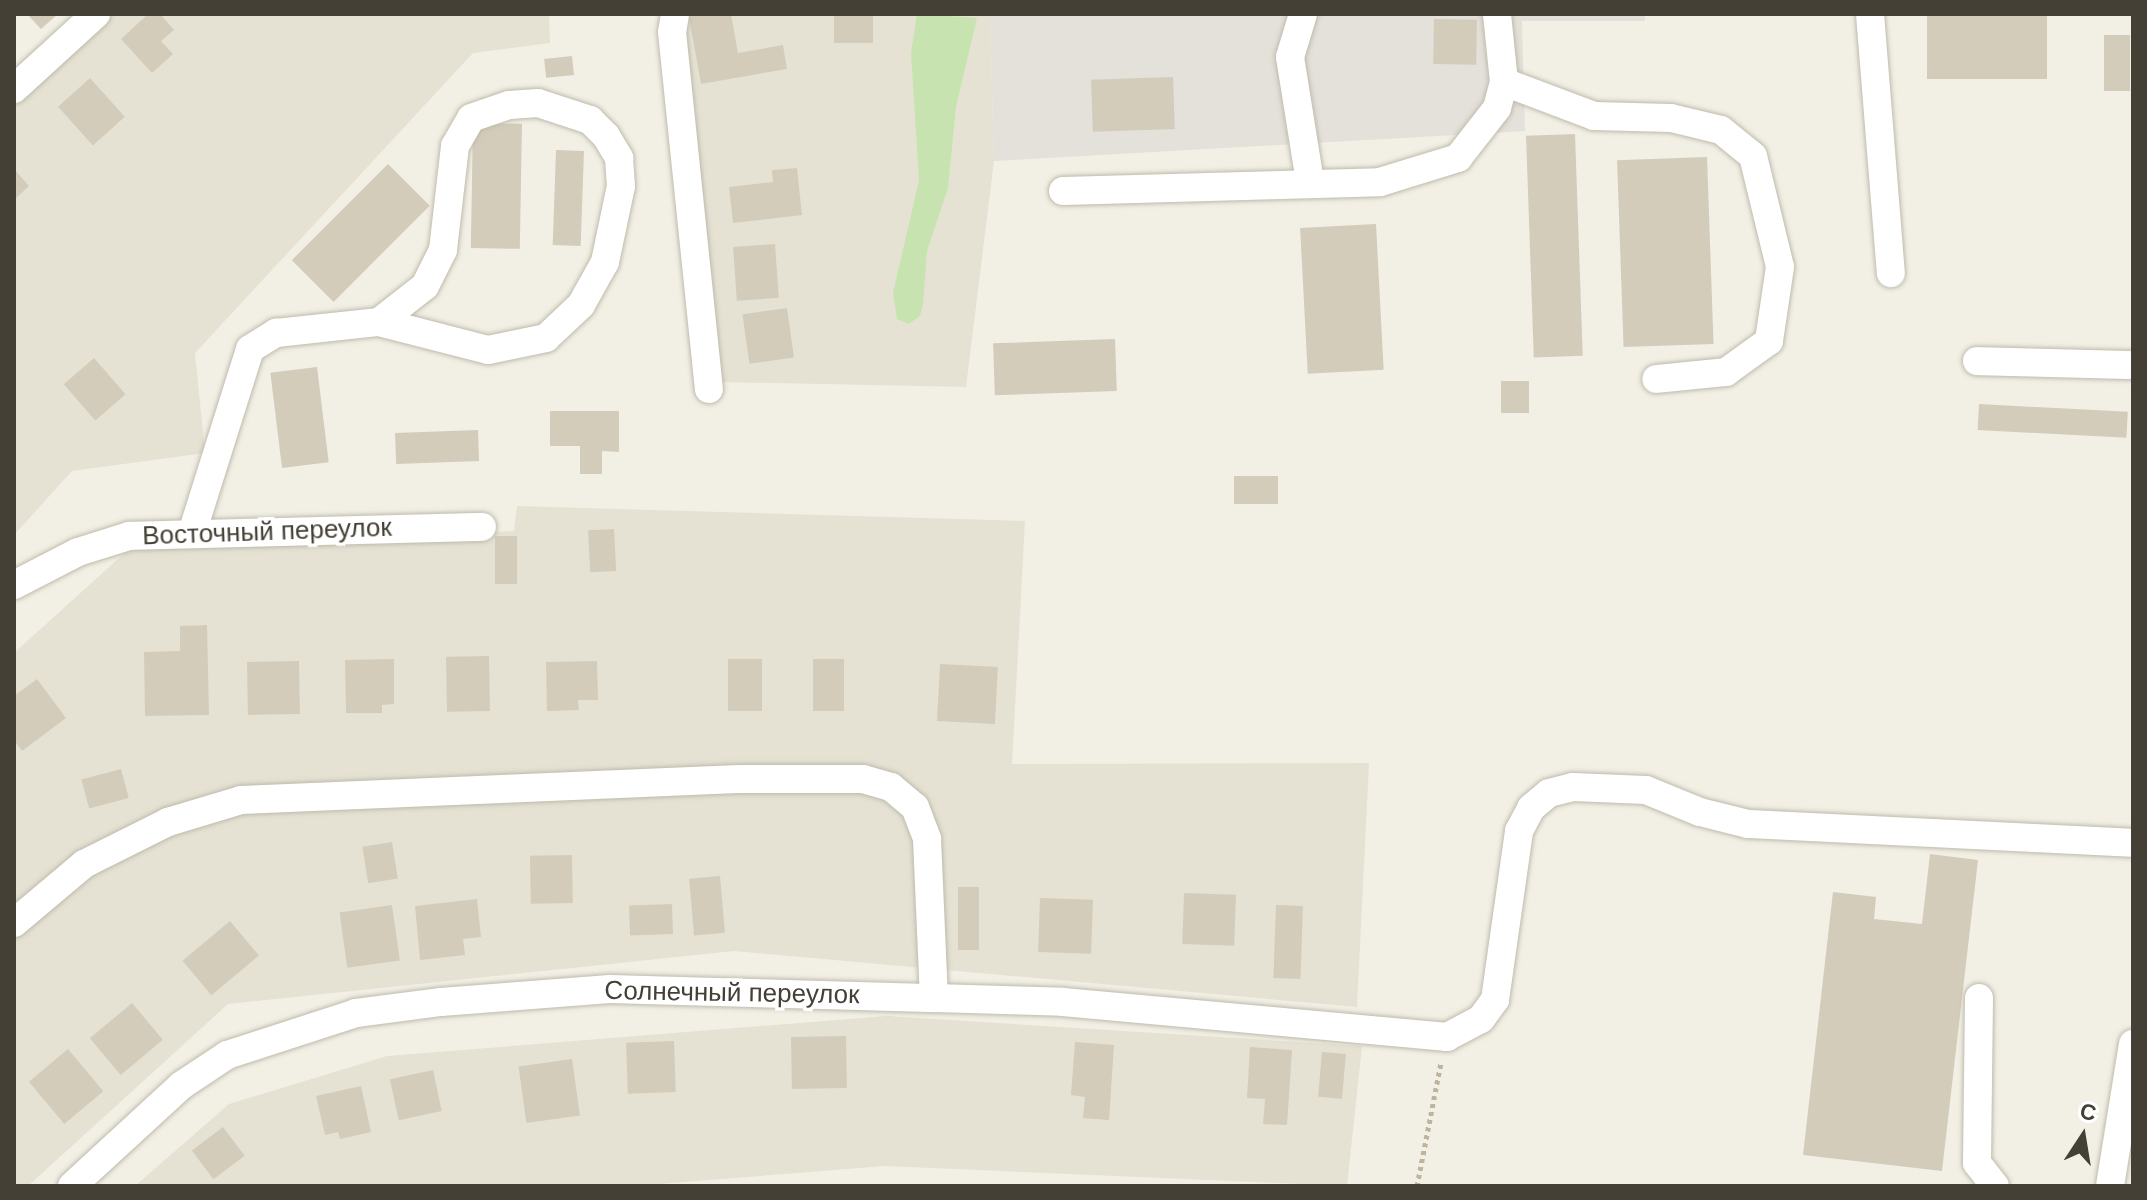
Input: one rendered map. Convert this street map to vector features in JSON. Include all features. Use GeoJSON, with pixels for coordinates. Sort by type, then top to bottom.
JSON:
{"type":"FeatureCollection","features":[{"type":"Feature","properties":{"kind":"street"},"geometry":{"type":"LineString","coordinates":[[14,89],[96,14]]}},
{"type":"Feature","properties":{"kind":"street"},"geometry":{"type":"LineString","coordinates":[[675,14],[672,32],[709,389]]}},
{"type":"Feature","properties":{"kind":"street"},"geometry":{"type":"LineString","coordinates":[[1303,14],[1290,57],[1310,182]]}},
{"type":"Feature","properties":{"kind":"street"},"geometry":{"type":"LineString","coordinates":[[1063,191],[1380,182],[1458,158],[1497,108],[1504,82],[1497,14]]}},
{"type":"Feature","properties":{"kind":"street"},"geometry":{"type":"LineString","coordinates":[[1870,14],[1891,273]]}},
{"type":"Feature","properties":{"kind":"street"},"geometry":{"type":"LineString","coordinates":[[1504,82],[1594,116],[1671,118],[1721,130],[1753,156],[1780,267],[1769,341],[1726,372],[1656,379]]}},
{"type":"Feature","properties":{"kind":"street"},"geometry":{"type":"LineString","coordinates":[[192,533],[250,349],[276,333],[379,322],[488,350],[546,338],[581,305],[605,262],[621,186],[619,158],[606,136],[590,120],[538,103],[509,105],[471,118],[455,146],[443,250],[417,296],[379,322]]}},
{"type":"Feature","properties":{"kind":"street"},"geometry":{"type":"LineString","coordinates":[[1977,361],[2133,365]]}},
{"type":"Feature","properties":{"kind":"street","name":"Восточный переулок"},"geometry":{"type":"LineString","coordinates":[[14,585],[78,552],[116,540],[192,533],[482,527]]}},
{"type":"Feature","properties":{"kind":"street"},"geometry":{"type":"LineString","coordinates":[[14,923],[84,864],[168,822],[241,800],[741,779],[863,779],[891,787],[915,807],[927,839],[934,998]]}},
{"type":"Feature","properties":{"kind":"street"},"geometry":{"type":"LineString","coordinates":[[1447,1037],[1481,1019],[1495,1000],[1519,831],[1531,808],[1549,793],[1573,787],[1646,790],[1700,812],[1748,824],[2133,843]]}},
{"type":"Feature","properties":{"kind":"street","name":"Солнечный переулок"},"geometry":{"type":"LineString","coordinates":[[72,1186],[182,1085],[227,1055],[356,1013],[610,989],[1063,1002],[1447,1037]]}},
{"type":"Feature","properties":{"kind":"street"},"geometry":{"type":"LineString","coordinates":[[1979,998],[1977,1163],[1995,1186]]}},
{"type":"Feature","properties":{"kind":"street"},"geometry":{"type":"LineString","coordinates":[[2110,1186],[2133,1044]]}},
{"type":"Feature","properties":{"kind":"path"},"geometry":{"type":"LineString","coordinates":[[1417,1186],[1447,1037]]}},
{"type":"Feature","properties":{"kind":"shaded area"},"geometry":{"type":"Polygon","coordinates":[[[110,14],[549,14],[550,43],[473,53],[195,353],[205,453],[72,471],[14,535],[14,102],[110,14]]]}},
{"type":"Feature","properties":{"kind":"shaded area"},"geometry":{"type":"Polygon","coordinates":[[[683,14],[990,14],[994,161],[966,387],[720,382],[683,14]]]}},
{"type":"Feature","properties":{"kind":"shaded area"},"geometry":{"type":"Polygon","coordinates":[[[990,14],[1645,14],[1645,21],[1522,21],[1525,131],[994,161],[990,14]]]}},
{"type":"Feature","properties":{"kind":"shaded area"},"geometry":{"type":"Polygon","coordinates":[[[517,506],[1025,521],[1012,764],[1369,763],[1357,1007],[734,951],[228,1004],[28,1186],[14,1186],[14,653],[129,549],[514,531],[517,506]]]}},
{"type":"Feature","properties":{"kind":"shaded area"},"geometry":{"type":"Polygon","coordinates":[[[887,1016],[1362,1046],[1347,1186],[885,1166],[634,1186],[135,1186],[229,1104],[387,1056],[887,1016]]]}},
{"type":"Feature","properties":{"kind":"green space"},"geometry":{"type":"Polygon","coordinates":[[[917,14],[977,18],[956,107],[948,188],[927,251],[923,304],[920,316],[909,324],[897,319],[893,293],[919,180],[911,53],[917,14]]]}},
{"type":"Feature","properties":{"kind":"building"},"geometry":{"type":"Polygon","coordinates":[[[27,14],[58,14],[41,29],[27,14]]]}},
{"type":"Feature","properties":{"kind":"building"},"geometry":{"type":"Polygon","coordinates":[[[148,14],[160,14],[174,30],[161,41],[173,54],[152,73],[121,39],[148,14]]]}},
{"type":"Feature","properties":{"kind":"building"},"geometry":{"type":"Polygon","coordinates":[[[731,14],[738,53],[783,45],[787,69],[701,84],[689,17],[731,14]]]}},
{"type":"Feature","properties":{"kind":"building"},"geometry":{"type":"Polygon","coordinates":[[[834,14],[873,14],[873,43],[834,43],[834,14]]]}},
{"type":"Feature","properties":{"kind":"building"},"geometry":{"type":"Polygon","coordinates":[[[1927,14],[2047,14],[2047,79],[1927,79],[1927,14]]]}},
{"type":"Feature","properties":{"kind":"building"},"geometry":{"type":"Polygon","coordinates":[[[1434,19],[1477,20],[1476,65],[1433,64],[1434,19]]]}},
{"type":"Feature","properties":{"kind":"building"},"geometry":{"type":"Polygon","coordinates":[[[2104,35],[2130,35],[2130,91],[2104,91],[2104,35]]]}},
{"type":"Feature","properties":{"kind":"building"},"geometry":{"type":"Polygon","coordinates":[[[572,56],[574,75],[546,78],[544,59],[572,56]]]}},
{"type":"Feature","properties":{"kind":"building"},"geometry":{"type":"Polygon","coordinates":[[[1173,77],[1175,129],[1093,132],[1091,80],[1173,77]]]}},
{"type":"Feature","properties":{"kind":"building"},"geometry":{"type":"Polygon","coordinates":[[[90,78],[125,117],[93,145],[58,107],[90,78]]]}},
{"type":"Feature","properties":{"kind":"building"},"geometry":{"type":"Polygon","coordinates":[[[473,123],[522,124],[520,249],[471,248],[473,123]]]}},
{"type":"Feature","properties":{"kind":"building"},"geometry":{"type":"Polygon","coordinates":[[[1575,134],[1583,356],[1534,358],[1526,136],[1575,134]]]}},
{"type":"Feature","properties":{"kind":"building"},"geometry":{"type":"Polygon","coordinates":[[[556,150],[584,151],[581,246],[553,245],[556,150]]]}},
{"type":"Feature","properties":{"kind":"building"},"geometry":{"type":"Polygon","coordinates":[[[1707,157],[1714,344],[1624,347],[1617,160],[1707,157]]]}},
{"type":"Feature","properties":{"kind":"building"},"geometry":{"type":"Polygon","coordinates":[[[388,164],[430,206],[334,302],[292,260],[388,164]]]}},
{"type":"Feature","properties":{"kind":"building"},"geometry":{"type":"Polygon","coordinates":[[[797,168],[802,215],[733,223],[729,187],[773,182],[772,170],[797,168]]]}},
{"type":"Feature","properties":{"kind":"building"},"geometry":{"type":"Polygon","coordinates":[[[14,169],[29,186],[14,200],[14,169]]]}},
{"type":"Feature","properties":{"kind":"building"},"geometry":{"type":"Polygon","coordinates":[[[1376,224],[1384,370],[1308,374],[1300,228],[1376,224]]]}},
{"type":"Feature","properties":{"kind":"building"},"geometry":{"type":"Polygon","coordinates":[[[775,244],[779,298],[737,301],[733,247],[775,244]]]}},
{"type":"Feature","properties":{"kind":"building"},"geometry":{"type":"Polygon","coordinates":[[[787,308],[794,358],[749,364],[742,314],[787,308]]]}},
{"type":"Feature","properties":{"kind":"building"},"geometry":{"type":"Polygon","coordinates":[[[1115,339],[1117,391],[995,395],[993,343],[1115,339]]]}},
{"type":"Feature","properties":{"kind":"building"},"geometry":{"type":"Polygon","coordinates":[[[94,358],[125,394],[95,420],[64,384],[94,358]]]}},
{"type":"Feature","properties":{"kind":"building"},"geometry":{"type":"Polygon","coordinates":[[[317,367],[329,462],[282,468],[270,373],[317,367]]]}},
{"type":"Feature","properties":{"kind":"building"},"geometry":{"type":"Polygon","coordinates":[[[1501,381],[1529,381],[1529,413],[1501,413],[1501,381]]]}},
{"type":"Feature","properties":{"kind":"building"},"geometry":{"type":"Polygon","coordinates":[[[1979,404],[2128,412],[2126,438],[1978,430],[1979,404]]]}},
{"type":"Feature","properties":{"kind":"building"},"geometry":{"type":"Polygon","coordinates":[[[550,411],[619,411],[619,452],[602,451],[602,474],[580,474],[580,446],[550,446],[550,411]]]}},
{"type":"Feature","properties":{"kind":"building"},"geometry":{"type":"Polygon","coordinates":[[[478,430],[479,461],[396,464],[395,433],[478,430]]]}},
{"type":"Feature","properties":{"kind":"building"},"geometry":{"type":"Polygon","coordinates":[[[1234,476],[1278,476],[1278,504],[1234,504],[1234,476]]]}},
{"type":"Feature","properties":{"kind":"building"},"geometry":{"type":"Polygon","coordinates":[[[614,529],[616,571],[590,572],[588,530],[614,529]]]}},
{"type":"Feature","properties":{"kind":"building"},"geometry":{"type":"Polygon","coordinates":[[[495,536],[517,536],[517,584],[495,584],[495,536]]]}},
{"type":"Feature","properties":{"kind":"building"},"geometry":{"type":"Polygon","coordinates":[[[207,625],[209,715],[145,716],[144,652],[180,651],[180,626],[207,625]]]}},
{"type":"Feature","properties":{"kind":"building"},"geometry":{"type":"Polygon","coordinates":[[[489,656],[490,711],[447,712],[446,657],[489,656]]]}},
{"type":"Feature","properties":{"kind":"building"},"geometry":{"type":"Polygon","coordinates":[[[394,659],[394,704],[382,705],[382,713],[346,713],[345,660],[394,659]]]}},
{"type":"Feature","properties":{"kind":"building"},"geometry":{"type":"Polygon","coordinates":[[[728,659],[762,659],[762,711],[728,711],[728,659]]]}},
{"type":"Feature","properties":{"kind":"building"},"geometry":{"type":"Polygon","coordinates":[[[813,659],[844,659],[844,711],[813,711],[813,659]]]}},
{"type":"Feature","properties":{"kind":"building"},"geometry":{"type":"Polygon","coordinates":[[[299,661],[300,714],[248,715],[247,662],[299,661]]]}},
{"type":"Feature","properties":{"kind":"building"},"geometry":{"type":"Polygon","coordinates":[[[597,661],[598,700],[578,700],[579,710],[547,711],[546,662],[597,661]]]}},
{"type":"Feature","properties":{"kind":"building"},"geometry":{"type":"Polygon","coordinates":[[[940,664],[998,667],[995,724],[937,721],[940,664]]]}},
{"type":"Feature","properties":{"kind":"building"},"geometry":{"type":"Polygon","coordinates":[[[37,679],[66,718],[22,751],[14,740],[14,696],[37,679]]]}},
{"type":"Feature","properties":{"kind":"building"},"geometry":{"type":"Polygon","coordinates":[[[121,769],[129,798],[89,809],[81,780],[121,769]]]}},
{"type":"Feature","properties":{"kind":"building"},"geometry":{"type":"Polygon","coordinates":[[[392,842],[398,879],[368,883],[362,847],[392,842]]]}},
{"type":"Feature","properties":{"kind":"building"},"geometry":{"type":"Polygon","coordinates":[[[1930,854],[1978,860],[1942,1171],[1803,1155],[1833,892],[1876,897],[1874,919],[1922,924],[1930,854]]]}},
{"type":"Feature","properties":{"kind":"building"},"geometry":{"type":"Polygon","coordinates":[[[572,855],[573,903],[531,904],[530,856],[572,855]]]}},
{"type":"Feature","properties":{"kind":"building"},"geometry":{"type":"Polygon","coordinates":[[[720,876],[725,933],[694,935],[689,879],[720,876]]]}},
{"type":"Feature","properties":{"kind":"building"},"geometry":{"type":"Polygon","coordinates":[[[958,887],[979,887],[979,950],[958,950],[958,887]]]}},
{"type":"Feature","properties":{"kind":"building"},"geometry":{"type":"Polygon","coordinates":[[[1184,893],[1236,895],[1234,946],[1182,944],[1184,893]]]}},
{"type":"Feature","properties":{"kind":"building"},"geometry":{"type":"Polygon","coordinates":[[[1040,898],[1093,900],[1091,954],[1038,952],[1040,898]]]}},
{"type":"Feature","properties":{"kind":"building"},"geometry":{"type":"Polygon","coordinates":[[[477,899],[481,937],[463,939],[465,955],[420,960],[415,906],[477,899]]]}},
{"type":"Feature","properties":{"kind":"building"},"geometry":{"type":"Polygon","coordinates":[[[672,904],[673,934],[630,935],[629,906],[672,904]]]}},
{"type":"Feature","properties":{"kind":"building"},"geometry":{"type":"Polygon","coordinates":[[[392,905],[400,960],[347,968],[340,912],[392,905]]]}},
{"type":"Feature","properties":{"kind":"building"},"geometry":{"type":"Polygon","coordinates":[[[1276,905],[1303,906],[1300,979],[1273,978],[1276,905]]]}},
{"type":"Feature","properties":{"kind":"building"},"geometry":{"type":"Polygon","coordinates":[[[230,921],[259,955],[211,995],[183,961],[230,921]]]}},
{"type":"Feature","properties":{"kind":"building"},"geometry":{"type":"Polygon","coordinates":[[[132,1003],[163,1040],[121,1075],[90,1038],[132,1003]]]}},
{"type":"Feature","properties":{"kind":"building"},"geometry":{"type":"Polygon","coordinates":[[[846,1036],[847,1088],[792,1089],[791,1037],[846,1036]]]}},
{"type":"Feature","properties":{"kind":"building"},"geometry":{"type":"Polygon","coordinates":[[[674,1041],[676,1092],[628,1094],[626,1043],[674,1041]]]}},
{"type":"Feature","properties":{"kind":"building"},"geometry":{"type":"Polygon","coordinates":[[[1075,1042],[1114,1045],[1109,1120],[1083,1118],[1085,1097],[1071,1095],[1075,1042]]]}},
{"type":"Feature","properties":{"kind":"building"},"geometry":{"type":"Polygon","coordinates":[[[1250,1047],[1292,1050],[1287,1125],[1263,1124],[1265,1099],[1247,1098],[1250,1047]]]}},
{"type":"Feature","properties":{"kind":"building"},"geometry":{"type":"Polygon","coordinates":[[[68,1049],[103,1091],[64,1124],[29,1082],[68,1049]]]}},
{"type":"Feature","properties":{"kind":"building"},"geometry":{"type":"Polygon","coordinates":[[[1322,1052],[1346,1054],[1342,1099],[1318,1097],[1322,1052]]]}},
{"type":"Feature","properties":{"kind":"building"},"geometry":{"type":"Polygon","coordinates":[[[572,1059],[580,1115],[526,1123],[519,1067],[572,1059]]]}},
{"type":"Feature","properties":{"kind":"building"},"geometry":{"type":"Polygon","coordinates":[[[433,1070],[442,1111],[399,1120],[390,1079],[433,1070]]]}},
{"type":"Feature","properties":{"kind":"building"},"geometry":{"type":"Polygon","coordinates":[[[361,1086],[371,1132],[340,1139],[338,1132],[325,1135],[316,1096],[361,1086]]]}},
{"type":"Feature","properties":{"kind":"building"},"geometry":{"type":"Polygon","coordinates":[[[223,1127],[245,1156],[214,1179],[192,1150],[223,1127]]]}}]}
